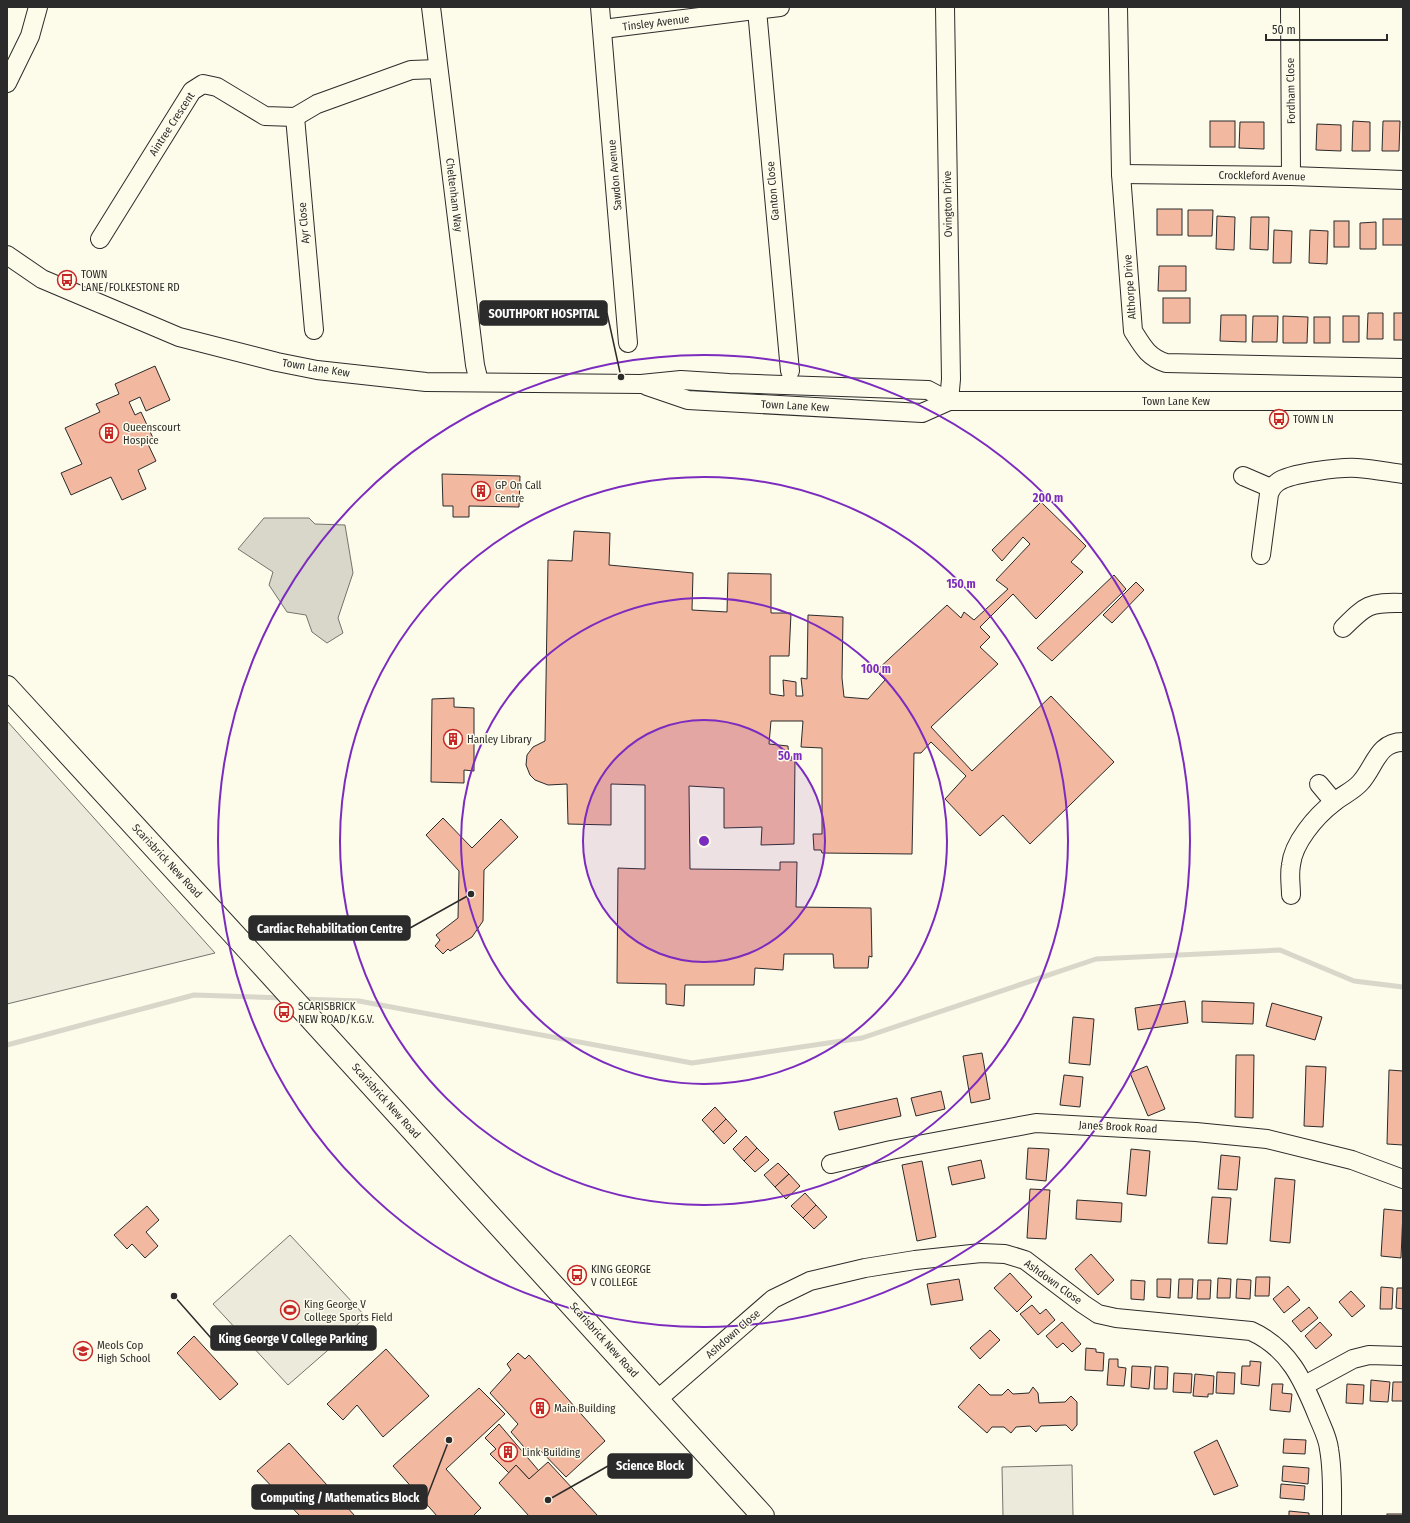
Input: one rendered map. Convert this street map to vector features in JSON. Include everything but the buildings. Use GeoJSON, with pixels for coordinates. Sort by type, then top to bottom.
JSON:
{"type":"FeatureCollection","features":[{"type":"Feature","properties":{"kind":"highway","name":"Scarisbrick New Road"},"geometry":{"type":"LineString","coordinates":[[7,687],[269,972],[763,1516]]}},
{"type":"Feature","properties":{"kind":"street"},"geometry":{"type":"LineString","coordinates":[[7,83],[30,36],[38,7]]}},
{"type":"Feature","properties":{"kind":"street","name":"Cheltenham Way"},"geometry":{"type":"LineString","coordinates":[[431,7],[475,365],[479,382]]}},
{"type":"Feature","properties":{"kind":"street","name":"Sawdon Avenue"},"geometry":{"type":"LineString","coordinates":[[600,7],[628,343]]}},
{"type":"Feature","properties":{"kind":"street","name":"Tinsley Avenue"},"geometry":{"type":"LineString","coordinates":[[603,29],[780,7]]}},
{"type":"Feature","properties":{"kind":"street","name":"Ovington Drive"},"geometry":{"type":"LineString","coordinates":[[945,7],[951,379],[949,401]]}},
{"type":"Feature","properties":{"kind":"street","name":"Althorpe Drive"},"geometry":{"type":"LineString","coordinates":[[1118,7],[1121,174],[1133,331],[1146,351],[1155,359],[1166,364],[1403,368]]}},
{"type":"Feature","properties":{"kind":"street","name":"Fordham Close"},"geometry":{"type":"LineString","coordinates":[[1290,7],[1291,176]]}},
{"type":"Feature","properties":{"kind":"street","name":"Ganton Close"},"geometry":{"type":"LineString","coordinates":[[758,10],[790,371]]}},
{"type":"Feature","properties":{"kind":"street"},"geometry":{"type":"LineString","coordinates":[[295,117],[317,104],[411,70],[438,69]]}},
{"type":"Feature","properties":{"kind":"street","name":"Aintree Crescent"},"geometry":{"type":"LineString","coordinates":[[100,239],[192,91],[203,84],[217,87],[265,116],[295,117]]}},
{"type":"Feature","properties":{"kind":"street","name":"Ayr Close"},"geometry":{"type":"LineString","coordinates":[[295,117],[314,330]]}},
{"type":"Feature","properties":{"kind":"street","name":"Crockleford Avenue"},"geometry":{"type":"LineString","coordinates":[[1121,174],[1291,176],[1403,180]]}},
{"type":"Feature","properties":{"kind":"street","name":"Town Lane Kew"},"geometry":{"type":"LineString","coordinates":[[8,255],[42,279],[179,337],[277,362],[317,370],[426,382],[641,384],[688,400],[922,413],[949,401],[1403,401]]}},
{"type":"Feature","properties":{"kind":"street"},"geometry":{"type":"LineString","coordinates":[[1260,555],[1269,494],[1271,488],[1278,481],[1333,469],[1357,468],[1403,474]]}},
{"type":"Feature","properties":{"kind":"street"},"geometry":{"type":"LineString","coordinates":[[1243,476],[1271,488]]}},
{"type":"Feature","properties":{"kind":"street"},"geometry":{"type":"LineString","coordinates":[[1343,628],[1362,609],[1372,604],[1403,603]]}},
{"type":"Feature","properties":{"kind":"street"},"geometry":{"type":"LineString","coordinates":[[1291,895],[1291,864],[1298,845],[1319,815],[1358,785],[1367,775],[1378,754],[1385,746],[1395,742],[1403,742]]}},
{"type":"Feature","properties":{"kind":"street"},"geometry":{"type":"LineString","coordinates":[[1320,784],[1334,802]]}},
{"type":"Feature","properties":{"kind":"street","name":"Janes Brook Road"},"geometry":{"type":"LineString","coordinates":[[831,1164],[891,1150],[1036,1123],[1196,1132],[1267,1139],[1352,1160],[1403,1179]]}},
{"type":"Feature","properties":{"kind":"street","name":"Ashdown Close"},"geometry":{"type":"LineString","coordinates":[[658,1399],[773,1299],[810,1280],[865,1268],[915,1260],[980,1253],[1005,1254],[1025,1260],[1098,1314],[1116,1318],[1251,1331],[1266,1338],[1282,1351],[1305,1385],[1329,1447],[1332,1472],[1332,1516]]}},
{"type":"Feature","properties":{"kind":"street"},"geometry":{"type":"LineString","coordinates":[[1305,1385],[1353,1359],[1369,1356],[1403,1356]]}},
{"type":"Feature","properties":{"kind":"shaded area"},"geometry":{"type":"Polygon","coordinates":[[[264,518],[309,518],[315,524],[345,525],[353,573],[338,618],[343,633],[327,643],[312,632],[306,615],[287,612],[269,585],[273,572],[238,549],[264,518]]]}},
{"type":"Feature","properties":{"kind":"shaded area"},"geometry":{"type":"Polygon","coordinates":[[[7,721],[215,953],[7,1004],[7,721]]]}},
{"type":"Feature","properties":{"kind":"shaded area","name":"King George V College Sports Field"},"geometry":{"type":"Polygon","coordinates":[[[290,1235],[366,1317],[288,1385],[213,1304],[290,1235]]]}},
{"type":"Feature","properties":{"kind":"shaded area"},"geometry":{"type":"Polygon","coordinates":[[[1072,1465],[1073,1516],[1003,1516],[1002,1467],[1072,1465]]]}},
{"type":"Feature","properties":{"kind":"waterway"},"geometry":{"type":"LineString","coordinates":[[301,999],[359,1001],[692,1063],[862,1038],[1096,959],[1280,950],[1354,981],[1403,987]]}},
{"type":"Feature","properties":{"kind":"waterway"},"geometry":{"type":"LineString","coordinates":[[7,1045],[194,995],[283,998]]}},
{"type":"Feature","properties":{"kind":"place","name":"TOWN LANE/FOLKESTONE RD"},"geometry":{"type":"Point","coordinates":[67,280]}},
{"type":"Feature","properties":{"kind":"place","name":"SOUTHPORT HOSPITAL"},"geometry":{"type":"Point","coordinates":[621,377]}},
{"type":"Feature","properties":{"kind":"place","name":"TOWN LN"},"geometry":{"type":"Point","coordinates":[1279,419]}},
{"type":"Feature","properties":{"kind":"place","name":"Queenscourt Hospice"},"geometry":{"type":"Point","coordinates":[109,433]}},
{"type":"Feature","properties":{"kind":"place","name":"GP On Call Centre"},"geometry":{"type":"Point","coordinates":[481,491]}},
{"type":"Feature","properties":{"kind":"place","name":"Hanley Library"},"geometry":{"type":"Point","coordinates":[453,739]}},
{"type":"Feature","properties":{"kind":"place","name":"Cardiac Rehabilitation Centre"},"geometry":{"type":"Point","coordinates":[471,894]}},
{"type":"Feature","properties":{"kind":"place","name":"SCARISBRICK NEW ROAD/K.G.V."},"geometry":{"type":"Point","coordinates":[284,1012]}},
{"type":"Feature","properties":{"kind":"place","name":"KING GEORGE V COLLEGE"},"geometry":{"type":"Point","coordinates":[577,1275]}},
{"type":"Feature","properties":{"kind":"place","name":"King George V College Parking"},"geometry":{"type":"Point","coordinates":[174,1296]}},
{"type":"Feature","properties":{"kind":"place","name":"King George V College Sports Field"},"geometry":{"type":"Point","coordinates":[290,1310]}},
{"type":"Feature","properties":{"kind":"place","name":"Meols Cop High School"},"geometry":{"type":"Point","coordinates":[83,1351]}},
{"type":"Feature","properties":{"kind":"place","name":"Main Building"},"geometry":{"type":"Point","coordinates":[540,1408]}},
{"type":"Feature","properties":{"kind":"place","name":"Computing / Mathematics Block"},"geometry":{"type":"Point","coordinates":[449,1440]}},
{"type":"Feature","properties":{"kind":"place","name":"Link Building"},"geometry":{"type":"Point","coordinates":[508,1452]}},
{"type":"Feature","properties":{"kind":"place","name":"Science Block"},"geometry":{"type":"Point","coordinates":[548,1500]}}]}
